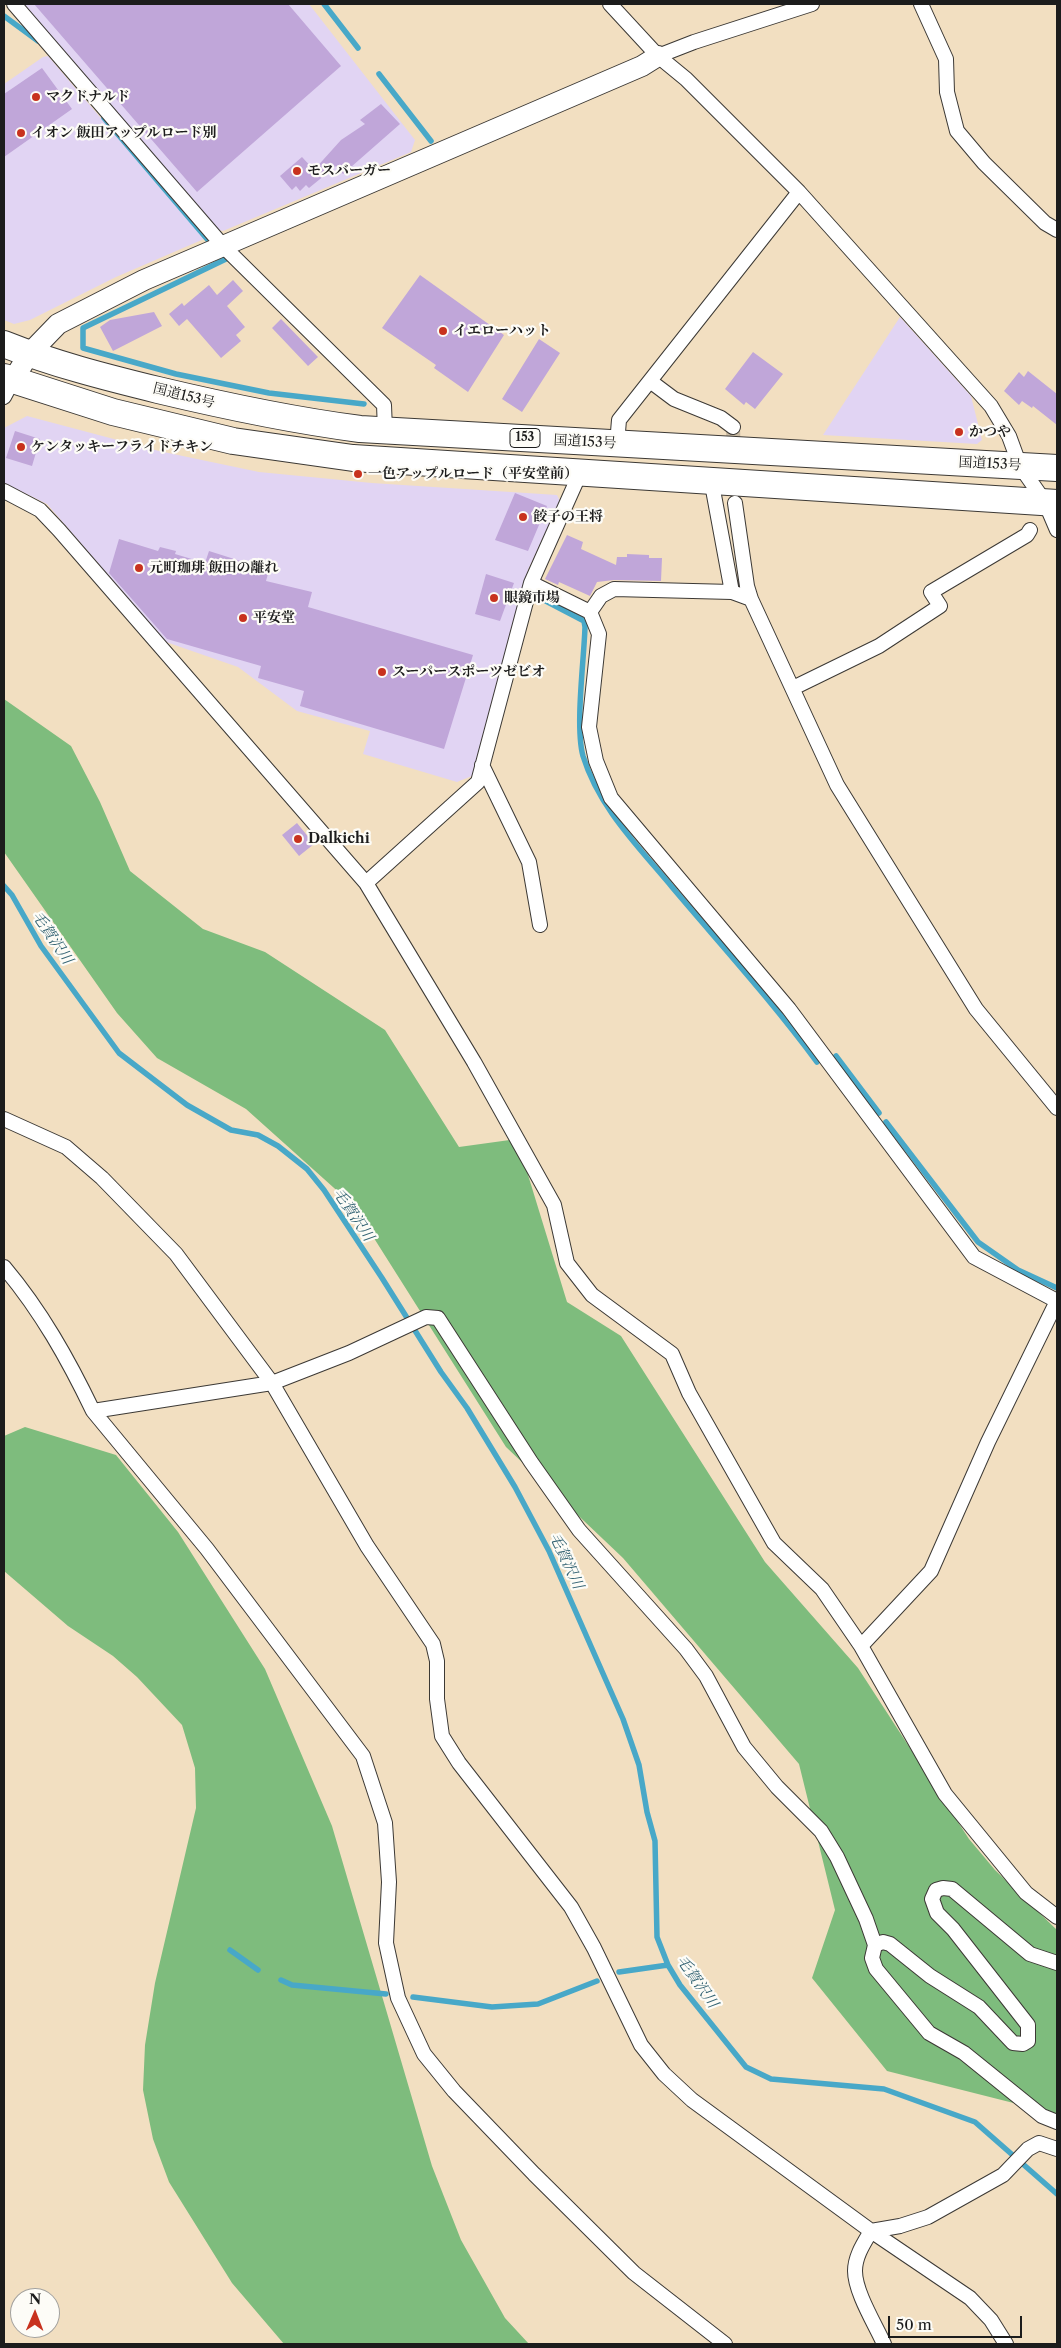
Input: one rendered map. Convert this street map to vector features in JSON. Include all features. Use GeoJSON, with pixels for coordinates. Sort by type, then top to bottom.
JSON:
{"type":"FeatureCollection","features":[{"type":"Feature","properties":{"kind":"highway","name":"国道153号"},"geometry":{"type":"LineString","coordinates":[[4,344],[91,374],[231,408],[290,420],[386,430],[1057,468]]}},
{"type":"Feature","properties":{"kind":"highway","name":"153"},"geometry":{"type":"LineString","coordinates":[[7,385],[233,441],[353,458],[711,479],[1051,503]]}},
{"type":"Feature","properties":{"kind":"street"},"geometry":{"type":"LineString","coordinates":[[14,4],[218,250],[384,405],[386,430]]}},
{"type":"Feature","properties":{"kind":"street"},"geometry":{"type":"LineString","coordinates":[[610,4],[658,56],[686,79],[799,192],[991,406],[1009,436],[1020,466],[1051,503],[1057,530]]}},
{"type":"Feature","properties":{"kind":"street"},"geometry":{"type":"LineString","coordinates":[[749,26],[785,4]]}},
{"type":"Feature","properties":{"kind":"street"},"geometry":{"type":"LineString","coordinates":[[7,385],[29,354],[58,324],[144,280],[435,157],[642,66],[658,56],[694,42],[749,26],[812,4]]}},
{"type":"Feature","properties":{"kind":"street"},"geometry":{"type":"LineString","coordinates":[[921,4],[946,59],[947,92],[957,131],[984,163],[1045,223],[1057,230]]}},
{"type":"Feature","properties":{"kind":"street"},"geometry":{"type":"LineString","coordinates":[[617,444],[619,420],[799,192]]}},
{"type":"Feature","properties":{"kind":"street"},"geometry":{"type":"LineString","coordinates":[[650,382],[674,399],[721,418],[733,427]]}},
{"type":"Feature","properties":{"kind":"street"},"geometry":{"type":"LineString","coordinates":[[366,882],[478,782],[532,583],[581,471]]}},
{"type":"Feature","properties":{"kind":"street"},"geometry":{"type":"LineString","coordinates":[[711,479],[732,592]]}},
{"type":"Feature","properties":{"kind":"street"},"geometry":{"type":"LineString","coordinates":[[4,491],[40,510],[59,530],[366,882],[474,1062],[554,1205],[567,1263],[592,1295],[672,1354],[689,1393],[774,1543],[822,1589],[860,1646],[945,1794],[1026,1893],[1057,1917]]}},
{"type":"Feature","properties":{"kind":"street"},"geometry":{"type":"LineString","coordinates":[[735,503],[750,599],[837,785],[976,1009],[1057,1108]]}},
{"type":"Feature","properties":{"kind":"street"},"geometry":{"type":"LineString","coordinates":[[793,688],[878,646],[940,606],[931,592],[1027,536],[1030,530]]}},
{"type":"Feature","properties":{"kind":"street"},"geometry":{"type":"LineString","coordinates":[[532,583],[590,612],[599,634],[589,727],[596,761],[611,798],[789,1009],[974,1257],[1057,1301],[988,1442],[931,1571],[860,1646]]}},
{"type":"Feature","properties":{"kind":"street"},"geometry":{"type":"LineString","coordinates":[[590,612],[601,596],[614,589],[732,592],[750,599]]}},
{"type":"Feature","properties":{"kind":"street"},"geometry":{"type":"LineString","coordinates":[[482,765],[529,862],[540,925]]}},
{"type":"Feature","properties":{"kind":"street"},"geometry":{"type":"LineString","coordinates":[[4,1119],[66,1147],[102,1178],[176,1254],[272,1382],[367,1546],[433,1644],[438,1661],[437,1699],[442,1736],[459,1763],[571,1907],[598,1956],[641,2045],[664,2074],[692,2100],[871,2231],[970,2298],[991,2320],[1006,2344]]}},
{"type":"Feature","properties":{"kind":"street"},"geometry":{"type":"LineString","coordinates":[[4,1267],[26,1293],[64,1351],[94,1411],[207,1549],[363,1756],[385,1823],[390,1882],[386,1943],[398,1998],[424,2054],[454,2091],[634,2273],[725,2344]]}},
{"type":"Feature","properties":{"kind":"street"},"geometry":{"type":"LineString","coordinates":[[94,1411],[272,1382],[400,1330],[422,1319],[438,1318],[531,1462],[580,1530],[686,1649],[706,1676],[744,1747],[777,1787],[821,1831],[838,1857],[866,1919],[875,1945],[872,1958],[876,1968],[929,2033],[964,2053],[1042,2116],[1057,2122]]}},
{"type":"Feature","properties":{"kind":"street"},"geometry":{"type":"LineString","coordinates":[[875,1945],[883,1942],[890,1944],[930,1976],[979,2007],[1013,2043],[1023,2044],[1028,2041],[1028,2025],[953,1929],[937,1913],[932,1899],[936,1890],[943,1888],[952,1889],[1030,1954],[1057,1963]]}},
{"type":"Feature","properties":{"kind":"street"},"geometry":{"type":"LineString","coordinates":[[884,2344],[862,2297],[855,2271],[859,2250],[871,2231],[900,2226],[928,2217],[1003,2174],[1025,2152],[1039,2142],[1057,2149]]}},
{"type":"Feature","properties":{"kind":"shaded area"},"geometry":{"type":"Polygon","coordinates":[[[22,4],[309,4],[415,140],[411,152],[223,231],[215,229],[22,4]]]}},
{"type":"Feature","properties":{"kind":"shaded area"},"geometry":{"type":"Polygon","coordinates":[[[48,56],[204,239],[116,277],[30,320],[14,324],[4,320],[4,84],[43,57],[48,56]]]}},
{"type":"Feature","properties":{"kind":"shaded area"},"geometry":{"type":"Polygon","coordinates":[[[900,317],[971,396],[982,440],[977,444],[823,435],[900,317]]]}},
{"type":"Feature","properties":{"kind":"shaded area"},"geometry":{"type":"Polygon","coordinates":[[[27,416],[159,451],[259,472],[372,483],[557,495],[560,501],[528,570],[472,776],[457,782],[363,754],[370,731],[297,711],[238,667],[166,642],[47,504],[4,483],[4,428],[27,416]]]}},
{"type":"Feature","properties":{"kind":"green space"},"geometry":{"type":"Polygon","coordinates":[[[4,699],[71,746],[100,802],[130,871],[203,929],[265,952],[385,1030],[459,1147],[517,1139],[567,1302],[621,1336],[765,1562],[858,1668],[969,1839],[995,1870],[1057,1930],[1057,2114],[887,2071],[812,1978],[835,1910],[799,1764],[623,1558],[506,1447],[353,1205],[246,1109],[157,1058],[117,1013],[4,852],[4,699]]]}},
{"type":"Feature","properties":{"kind":"green space"},"geometry":{"type":"Polygon","coordinates":[[[25,1427],[116,1455],[178,1532],[265,1669],[332,1826],[432,2166],[461,2240],[505,2318],[529,2344],[284,2344],[232,2283],[169,2182],[153,2139],[143,2090],[145,2045],[155,1983],[196,1808],[195,1768],[182,1725],[137,1677],[113,1656],[68,1626],[4,1571],[4,1436],[25,1427]]]}},
{"type":"Feature","properties":{"kind":"building"},"geometry":{"type":"Polygon","coordinates":[[[34,4],[288,4],[341,66],[197,192],[34,4]]]}},
{"type":"Feature","properties":{"kind":"building","name":"イオン 飯田アップルロード別"},"geometry":{"type":"Polygon","coordinates":[[[42,68],[72,109],[4,157],[4,94],[42,68]]]}},
{"type":"Feature","properties":{"kind":"building"},"geometry":{"type":"Polygon","coordinates":[[[381,104],[400,124],[343,174],[336,166],[309,188],[306,185],[300,191],[296,186],[292,190],[280,176],[302,157],[314,170],[341,140],[365,124],[360,120],[381,104]]]}},
{"type":"Feature","properties":{"kind":"building","name":"イエローハット"},"geometry":{"type":"Polygon","coordinates":[[[420,275],[504,335],[468,392],[434,368],[436,365],[382,328],[420,275]]]}},
{"type":"Feature","properties":{"kind":"building"},"geometry":{"type":"Polygon","coordinates":[[[233,280],[243,291],[227,306],[245,327],[236,335],[241,341],[221,358],[187,319],[179,326],[169,314],[182,303],[184,306],[209,285],[217,295],[233,280]]]}},
{"type":"Feature","properties":{"kind":"building"},"geometry":{"type":"Polygon","coordinates":[[[154,312],[162,326],[113,351],[100,327],[110,320],[154,312]]]}},
{"type":"Feature","properties":{"kind":"building"},"geometry":{"type":"Polygon","coordinates":[[[281,319],[318,357],[308,366],[272,328],[281,319]]]}},
{"type":"Feature","properties":{"kind":"building"},"geometry":{"type":"Polygon","coordinates":[[[539,339],[560,353],[522,412],[502,399],[539,339]]]}},
{"type":"Feature","properties":{"kind":"building"},"geometry":{"type":"Polygon","coordinates":[[[753,352],[783,374],[755,409],[746,402],[744,405],[725,389],[753,352]]]}},
{"type":"Feature","properties":{"kind":"building"},"geometry":{"type":"Polygon","coordinates":[[[1028,371],[1057,394],[1057,425],[1033,406],[1032,408],[1022,401],[1019,405],[1004,391],[1019,372],[1024,377],[1028,371]]]}},
{"type":"Feature","properties":{"kind":"building"},"geometry":{"type":"Polygon","coordinates":[[[15,431],[40,439],[32,466],[6,458],[15,431]]]}},
{"type":"Feature","properties":{"kind":"building"},"geometry":{"type":"Polygon","coordinates":[[[515,493],[547,506],[528,551],[495,540],[515,493]]]}},
{"type":"Feature","properties":{"kind":"building"},"geometry":{"type":"Polygon","coordinates":[[[567,535],[583,542],[581,549],[616,565],[617,557],[627,557],[627,554],[649,555],[649,558],[662,558],[661,581],[614,580],[597,582],[590,596],[559,582],[558,585],[545,579],[567,535]]]}},
{"type":"Feature","properties":{"kind":"building"},"geometry":{"type":"Polygon","coordinates":[[[119,539],[158,551],[160,547],[176,551],[175,554],[205,563],[209,551],[269,570],[266,581],[312,592],[308,607],[473,655],[444,749],[300,706],[304,691],[258,678],[261,666],[167,639],[109,573],[119,539]]]}},
{"type":"Feature","properties":{"kind":"building","name":"眼鏡市場"},"geometry":{"type":"Polygon","coordinates":[[[486,574],[514,583],[500,621],[475,614],[486,574]]]}},
{"type":"Feature","properties":{"kind":"building","name":"Dalkichi"},"geometry":{"type":"Polygon","coordinates":[[[297,823],[314,844],[299,856],[282,835],[297,823]]]}},
{"type":"Feature","properties":{"kind":"waterway"},"geometry":{"type":"LineString","coordinates":[[324,4],[358,48]]}},
{"type":"Feature","properties":{"kind":"waterway"},"geometry":{"type":"LineString","coordinates":[[4,16],[38,41]]}},
{"type":"Feature","properties":{"kind":"waterway"},"geometry":{"type":"LineString","coordinates":[[379,74],[431,141]]}},
{"type":"Feature","properties":{"kind":"waterway"},"geometry":{"type":"LineString","coordinates":[[104,118],[213,246]]}},
{"type":"Feature","properties":{"kind":"waterway"},"geometry":{"type":"LineString","coordinates":[[220,252],[226,259],[83,328],[83,348],[176,374],[269,393],[364,404]]}},
{"type":"Feature","properties":{"kind":"waterway"},"geometry":{"type":"LineString","coordinates":[[540,598],[584,621],[580,711],[581,743],[583,756],[599,793],[633,841],[764,995],[817,1062]]}},
{"type":"Feature","properties":{"kind":"waterway","name":"毛賀沢川"},"geometry":{"type":"LineString","coordinates":[[4,886],[12,895],[41,946],[119,1053],[187,1105],[231,1130],[258,1135],[278,1146],[307,1169],[324,1190],[441,1372],[467,1408],[515,1487],[549,1551],[623,1719],[639,1765],[647,1812],[655,1841],[657,1937],[668,1965],[680,1985],[746,2067],[771,2079],[884,2089],[975,2122],[1057,2194]]}},
{"type":"Feature","properties":{"kind":"waterway"},"geometry":{"type":"LineString","coordinates":[[836,1056],[879,1113]]}},
{"type":"Feature","properties":{"kind":"waterway"},"geometry":{"type":"LineString","coordinates":[[886,1122],[978,1242],[1018,1270],[1057,1288]]}},
{"type":"Feature","properties":{"kind":"waterway"},"geometry":{"type":"LineString","coordinates":[[230,1950],[258,1970]]}},
{"type":"Feature","properties":{"kind":"waterway"},"geometry":{"type":"LineString","coordinates":[[619,1972],[668,1965]]}},
{"type":"Feature","properties":{"kind":"waterway"},"geometry":{"type":"LineString","coordinates":[[281,1980],[292,1985],[386,1994]]}},
{"type":"Feature","properties":{"kind":"waterway"},"geometry":{"type":"LineString","coordinates":[[413,1997],[492,2007],[538,2004],[597,1981]]}},
{"type":"Feature","properties":{"kind":"tunnel"},"geometry":{"type":"LineString","coordinates":[[733,427],[735,487]]}},
{"type":"Feature","properties":{"kind":"place","name":"マクドナルド"},"geometry":{"type":"Point","coordinates":[36,97]}},
{"type":"Feature","properties":{"kind":"place","name":"イオン 飯田アップルロード別"},"geometry":{"type":"Point","coordinates":[21,133]}},
{"type":"Feature","properties":{"kind":"place","name":"モスバーガー"},"geometry":{"type":"Point","coordinates":[297,171]}},
{"type":"Feature","properties":{"kind":"place","name":"イエローハット"},"geometry":{"type":"Point","coordinates":[443,331]}},
{"type":"Feature","properties":{"kind":"place","name":"かつや"},"geometry":{"type":"Point","coordinates":[959,432]}},
{"type":"Feature","properties":{"kind":"place","name":"ケンタッキーフライドチキン"},"geometry":{"type":"Point","coordinates":[21,447]}},
{"type":"Feature","properties":{"kind":"place","name":"一色アップルロード（平安堂前）"},"geometry":{"type":"Point","coordinates":[358,474]}},
{"type":"Feature","properties":{"kind":"place","name":"餃子の王将"},"geometry":{"type":"Point","coordinates":[523,517]}},
{"type":"Feature","properties":{"kind":"place","name":"元町珈琲 飯田の離れ"},"geometry":{"type":"Point","coordinates":[139,568]}},
{"type":"Feature","properties":{"kind":"place","name":"眼鏡市場"},"geometry":{"type":"Point","coordinates":[494,598]}},
{"type":"Feature","properties":{"kind":"place","name":"平安堂"},"geometry":{"type":"Point","coordinates":[243,618]}},
{"type":"Feature","properties":{"kind":"place","name":"スーパースポーツゼビオ"},"geometry":{"type":"Point","coordinates":[382,672]}},
{"type":"Feature","properties":{"kind":"place","name":"Dalkichi"},"geometry":{"type":"Point","coordinates":[298,839]}}]}
